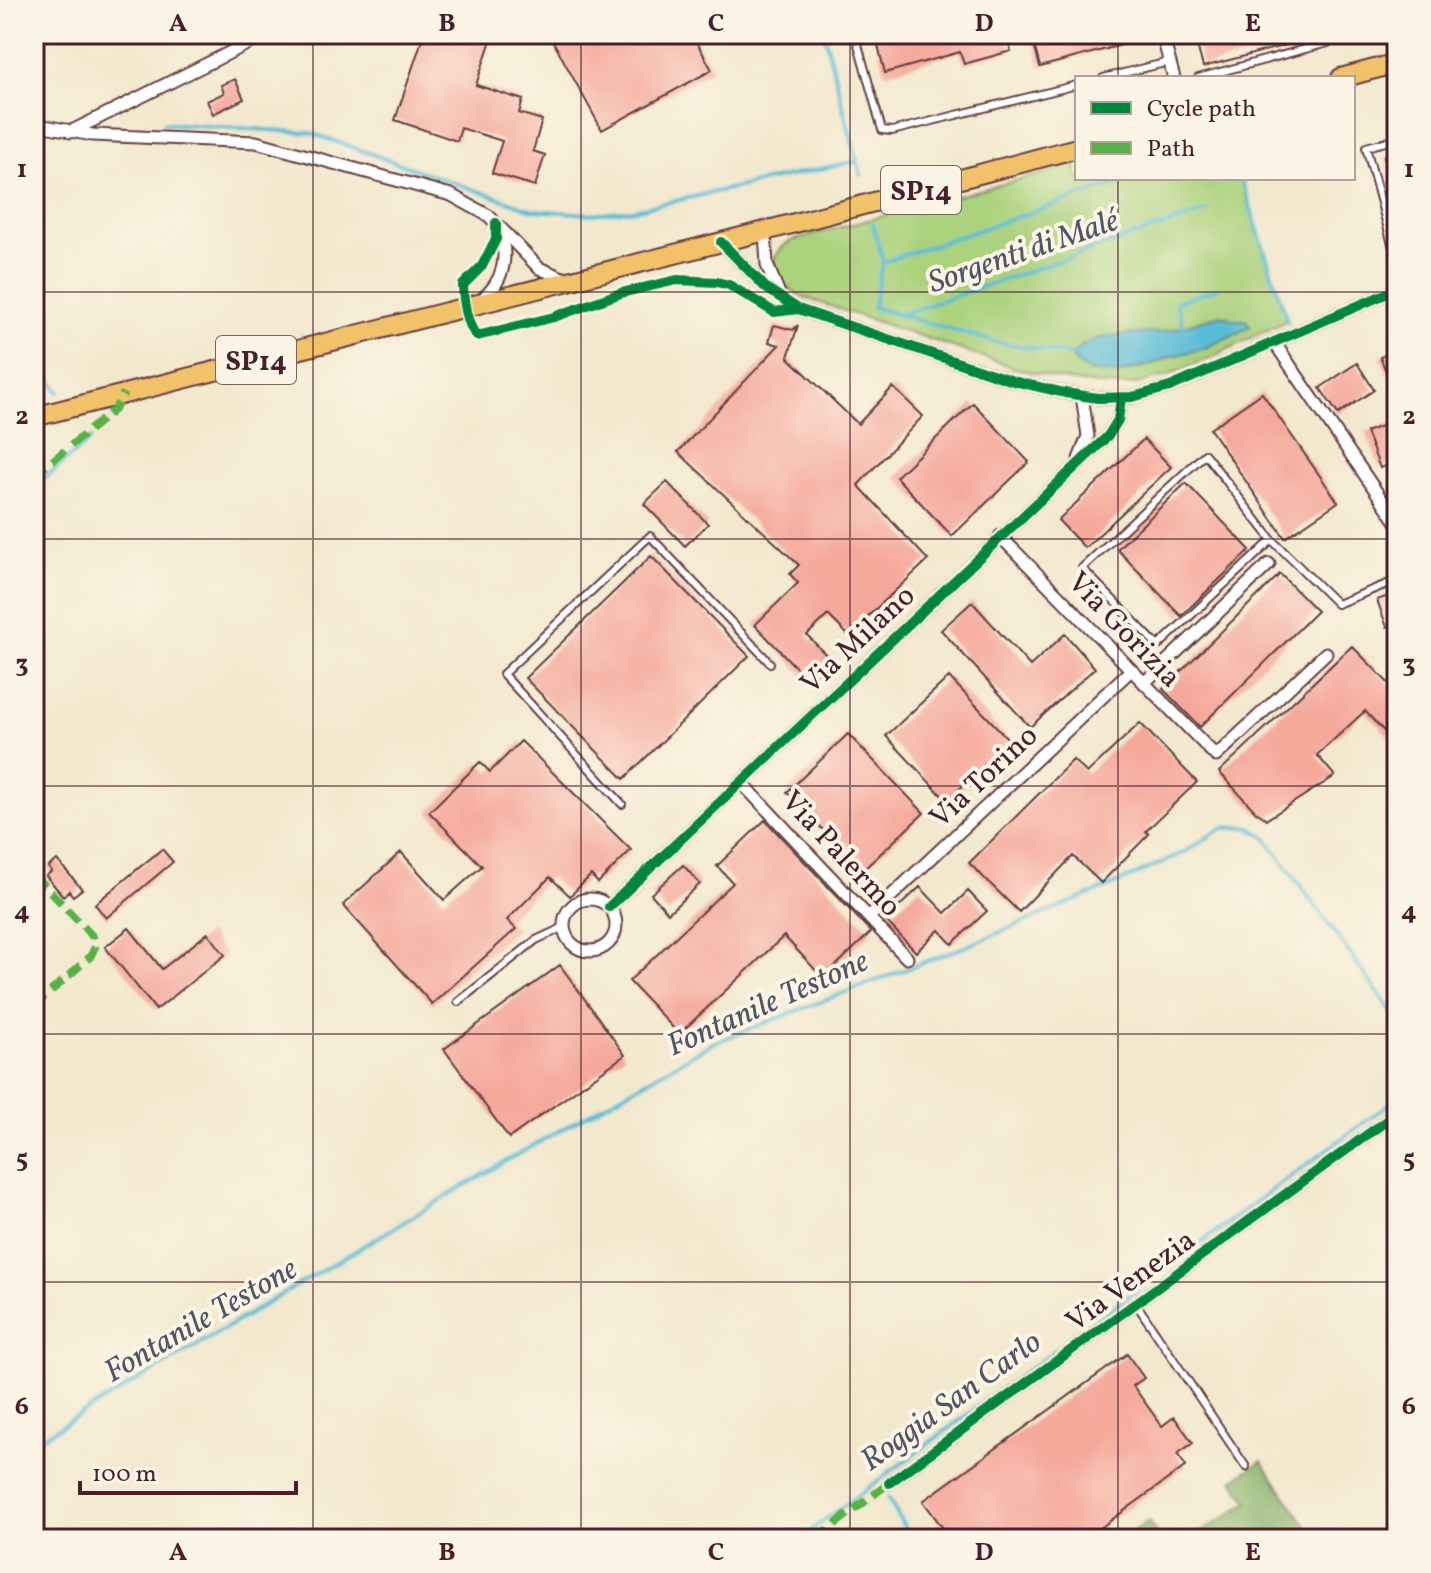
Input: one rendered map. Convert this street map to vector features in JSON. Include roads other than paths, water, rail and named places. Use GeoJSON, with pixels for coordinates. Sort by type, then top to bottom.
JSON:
{"type":"FeatureCollection","features":[{"type":"Feature","properties":{"kind":"main road"},"geometry":{"type":"LineString","coordinates":[[1348,76],[1397,63]]}},
{"type":"Feature","properties":{"kind":"main road","name":"SP14"},"geometry":{"type":"LineString","coordinates":[[34,417],[765,231],[1075,149]]}},
{"type":"Feature","properties":{"kind":"street"},"geometry":{"type":"LineString","coordinates":[[69,132],[267,34]]}},
{"type":"Feature","properties":{"kind":"street"},"geometry":{"type":"LineString","coordinates":[[1162,34],[1173,76]]}},
{"type":"Feature","properties":{"kind":"street"},"geometry":{"type":"LineString","coordinates":[[34,124],[69,132],[235,140],[277,146],[451,195],[481,210],[539,268],[555,277],[569,280]]}},
{"type":"Feature","properties":{"kind":"street"},"geometry":{"type":"LineString","coordinates":[[478,303],[497,285],[503,269],[502,237],[496,223]]}},
{"type":"Feature","properties":{"kind":"street"},"geometry":{"type":"LineString","coordinates":[[765,231],[768,270],[782,300]]}},
{"type":"Feature","properties":{"kind":"street"},"geometry":{"type":"LineString","coordinates":[[721,242],[766,288],[798,309],[1013,381],[1082,396],[1121,398],[1170,387],[1397,289]]}},
{"type":"Feature","properties":{"kind":"street"},"geometry":{"type":"LineString","coordinates":[[1274,342],[1397,522]]}},
{"type":"Feature","properties":{"kind":"street"},"geometry":{"type":"LineString","coordinates":[[1077,463],[1088,436],[1082,396]]}},
{"type":"Feature","properties":{"kind":"street","name":"Via Milano"},"geometry":{"type":"LineString","coordinates":[[609,907],[1112,432],[1120,415],[1121,398]]}},
{"type":"Feature","properties":{"kind":"street","name":"Via Gorizia"},"geometry":{"type":"LineString","coordinates":[[1000,536],[1216,756],[1326,653]]}},
{"type":"Feature","properties":{"kind":"street"},"geometry":{"type":"LineString","coordinates":[[1144,683],[1269,564]]}},
{"type":"Feature","properties":{"kind":"street","name":"Via Torino"},"geometry":{"type":"LineString","coordinates":[[869,917],[1131,670]]}},
{"type":"Feature","properties":{"kind":"street","name":"Via Palermo"},"geometry":{"type":"LineString","coordinates":[[741,782],[907,958]]}},
{"type":"Feature","properties":{"kind":"street"},"geometry":{"type":"LineString","coordinates":[[594,899],[609,907],[615,918],[615,931],[609,942],[598,949],[585,950],[574,945],[564,927],[568,910],[578,902],[594,899]]}},
{"type":"Feature","properties":{"kind":"street","name":"Via Venezia"},"geometry":{"type":"LineString","coordinates":[[889,1483],[1397,1113]]}},
{"type":"Feature","properties":{"kind":"lane"},"geometry":{"type":"LineString","coordinates":[[855,34],[882,130],[892,131],[1075,85]]}},
{"type":"Feature","properties":{"kind":"lane"},"geometry":{"type":"LineString","coordinates":[[1205,76],[1361,34]]}},
{"type":"Feature","properties":{"kind":"lane"},"geometry":{"type":"LineString","coordinates":[[1111,76],[1169,62]]}},
{"type":"Feature","properties":{"kind":"lane"},"geometry":{"type":"LineString","coordinates":[[1397,139],[1366,147],[1397,263]]}},
{"type":"Feature","properties":{"kind":"lane"},"geometry":{"type":"LineString","coordinates":[[1272,540],[1158,646],[1082,568],[1205,454],[1272,540],[1337,604],[1397,580]]}},
{"type":"Feature","properties":{"kind":"lane"},"geometry":{"type":"LineString","coordinates":[[622,804],[503,674],[650,536],[770,663]]}},
{"type":"Feature","properties":{"kind":"lane"},"geometry":{"type":"LineString","coordinates":[[458,1002],[536,940],[564,927]]}},
{"type":"Feature","properties":{"kind":"lane"},"geometry":{"type":"LineString","coordinates":[[1137,1305],[1246,1467]]}},
{"type":"Feature","properties":{"kind":"water"},"geometry":{"type":"Polygon","coordinates":[[[1221,315],[1247,320],[1250,327],[1203,349],[1118,374],[1088,371],[1072,356],[1080,347],[1103,338],[1166,331],[1221,315]]]}},
{"type":"Feature","properties":{"kind":"waterway"},"geometry":{"type":"LineString","coordinates":[[824,34],[861,176]]}},
{"type":"Feature","properties":{"kind":"waterway"},"geometry":{"type":"LineString","coordinates":[[164,123],[311,133],[533,210],[589,214],[633,210],[857,161]]}},
{"type":"Feature","properties":{"kind":"waterway","name":"Sorgenti di Malé"},"geometry":{"type":"LineString","coordinates":[[883,262],[1128,180]]}},
{"type":"Feature","properties":{"kind":"waterway"},"geometry":{"type":"LineString","coordinates":[[1242,180],[1288,323]]}},
{"type":"Feature","properties":{"kind":"waterway","name":"Sorgenti di Malé"},"geometry":{"type":"LineString","coordinates":[[899,315],[1207,211]]}},
{"type":"Feature","properties":{"kind":"waterway"},"geometry":{"type":"LineString","coordinates":[[873,224],[883,262],[873,307],[995,342],[1075,355]]}},
{"type":"Feature","properties":{"kind":"waterway"},"geometry":{"type":"LineString","coordinates":[[1185,331],[1176,302],[1218,288]]}},
{"type":"Feature","properties":{"kind":"waterway"},"geometry":{"type":"LineString","coordinates":[[34,355],[59,392]]}},
{"type":"Feature","properties":{"kind":"waterway"},"geometry":{"type":"LineString","coordinates":[[34,487],[91,439]]}},
{"type":"Feature","properties":{"kind":"waterway","name":"Fontanile Testone"},"geometry":{"type":"LineString","coordinates":[[34,1442],[513,1157],[713,1043],[967,946],[1120,882],[1185,852],[1222,828],[1249,827],[1266,838],[1397,1019]]}},
{"type":"Feature","properties":{"kind":"waterway","name":"Roggia San Carlo"},"geometry":{"type":"LineString","coordinates":[[799,1539],[1397,1098]]}},
{"type":"Feature","properties":{"kind":"waterway"},"geometry":{"type":"LineString","coordinates":[[888,1498],[911,1539]]}}]}
